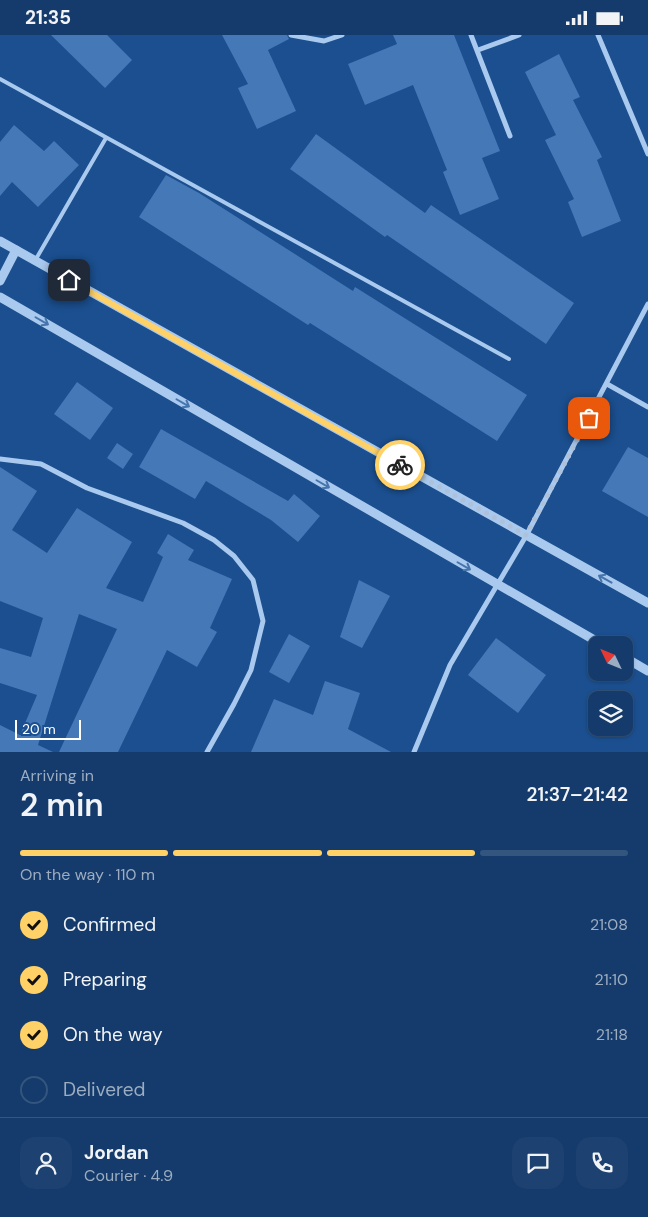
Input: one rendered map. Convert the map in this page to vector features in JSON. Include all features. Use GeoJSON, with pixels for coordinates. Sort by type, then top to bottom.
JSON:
{"type":"FeatureCollection","features":[{"type":"Feature","properties":{"kind":"street"},"geometry":{"type":"LineString","coordinates":[[291,35],[324,41],[342,35]]}},
{"type":"Feature","properties":{"kind":"street"},"geometry":{"type":"LineString","coordinates":[[471,35],[510,136]]}},
{"type":"Feature","properties":{"kind":"street"},"geometry":{"type":"LineString","coordinates":[[478,50],[519,35]]}},
{"type":"Feature","properties":{"kind":"street"},"geometry":{"type":"LineString","coordinates":[[598,35],[648,154]]}},
{"type":"Feature","properties":{"kind":"street"},"geometry":{"type":"LineString","coordinates":[[0,241],[648,603]]}},
{"type":"Feature","properties":{"kind":"street"},"geometry":{"type":"LineString","coordinates":[[0,281],[16,250]]}},
{"type":"Feature","properties":{"kind":"street"},"geometry":{"type":"LineString","coordinates":[[0,297],[588,636]]}},
{"type":"Feature","properties":{"kind":"street"},"geometry":{"type":"LineString","coordinates":[[414,752],[450,665],[526,535],[648,304]]}},
{"type":"Feature","properties":{"kind":"street"},"geometry":{"type":"LineString","coordinates":[[607,384],[648,407]]}},
{"type":"Feature","properties":{"kind":"street"},"geometry":{"type":"LineString","coordinates":[[0,459],[41,464],[87,488],[183,523],[214,540],[234,557],[253,580],[263,621],[250,670],[234,704],[207,752]]}},
{"type":"Feature","properties":{"kind":"street"},"geometry":{"type":"LineString","coordinates":[[633,662],[648,671]]}},
{"type":"Feature","properties":{"kind":"lane"},"geometry":{"type":"LineString","coordinates":[[0,79],[509,359]]}},
{"type":"Feature","properties":{"kind":"lane"},"geometry":{"type":"LineString","coordinates":[[35,261],[106,138]]}},
{"type":"Feature","properties":{"kind":"building"},"geometry":{"type":"Polygon","coordinates":[[[51,35],[107,35],[132,60],[105,88],[51,35]]]}},
{"type":"Feature","properties":{"kind":"building"},"geometry":{"type":"Polygon","coordinates":[[[222,35],[287,35],[289,39],[268,50],[296,111],[257,129],[238,88],[248,84],[222,35]]]}},
{"type":"Feature","properties":{"kind":"building"},"geometry":{"type":"Polygon","coordinates":[[[393,35],[454,35],[500,151],[482,158],[499,199],[460,215],[443,172],[447,170],[413,85],[365,105],[348,64],[397,44],[393,35]]]}},
{"type":"Feature","properties":{"kind":"building"},"geometry":{"type":"Polygon","coordinates":[[[559,54],[580,97],[573,100],[602,157],[597,160],[621,221],[582,237],[568,202],[574,199],[545,140],[556,135],[525,72],[559,54]]]}},
{"type":"Feature","properties":{"kind":"building"},"geometry":{"type":"Polygon","coordinates":[[[14,125],[44,151],[54,141],[79,165],[38,207],[12,182],[0,196],[0,142],[14,125]]]}},
{"type":"Feature","properties":{"kind":"building"},"geometry":{"type":"Polygon","coordinates":[[[316,134],[425,213],[431,205],[574,303],[546,344],[387,235],[385,237],[290,169],[316,134]]]}},
{"type":"Feature","properties":{"kind":"building"},"geometry":{"type":"Polygon","coordinates":[[[166,175],[199,193],[353,291],[355,287],[527,395],[497,441],[310,323],[308,325],[139,217],[166,175]]]}},
{"type":"Feature","properties":{"kind":"building"},"geometry":{"type":"Polygon","coordinates":[[[77,382],[113,408],[90,440],[54,414],[77,382]]]}},
{"type":"Feature","properties":{"kind":"building"},"geometry":{"type":"Polygon","coordinates":[[[161,429],[288,501],[294,494],[320,516],[298,542],[271,520],[206,481],[195,499],[139,467],[161,429]]]}},
{"type":"Feature","properties":{"kind":"building"},"geometry":{"type":"Polygon","coordinates":[[[117,443],[133,454],[123,469],[107,458],[117,443]]]}},
{"type":"Feature","properties":{"kind":"building"},"geometry":{"type":"Polygon","coordinates":[[[628,447],[648,458],[648,517],[602,491],[628,447]]]}},
{"type":"Feature","properties":{"kind":"building"},"geometry":{"type":"Polygon","coordinates":[[[0,467],[37,491],[12,530],[47,553],[77,508],[132,542],[106,588],[143,602],[163,557],[157,553],[168,534],[194,550],[188,560],[232,579],[210,628],[217,632],[197,667],[167,650],[118,752],[59,752],[117,629],[79,614],[38,745],[53,752],[0,752],[0,725],[20,735],[37,695],[0,683],[0,648],[31,657],[43,618],[0,601],[0,467]]]}},
{"type":"Feature","properties":{"kind":"building"},"geometry":{"type":"Polygon","coordinates":[[[359,580],[390,596],[362,648],[340,637],[359,580]]]}},
{"type":"Feature","properties":{"kind":"building"},"geometry":{"type":"Polygon","coordinates":[[[289,634],[310,646],[289,683],[269,672],[289,634]]]}},
{"type":"Feature","properties":{"kind":"building"},"geometry":{"type":"Polygon","coordinates":[[[496,638],[546,675],[518,713],[468,675],[496,638]]]}},
{"type":"Feature","properties":{"kind":"building"},"geometry":{"type":"Polygon","coordinates":[[[325,681],[360,693],[348,729],[391,752],[251,752],[274,699],[313,715],[325,681]]]}},
{"type":"Feature","properties":{"kind":"way so far"},"geometry":{"type":"LineString","coordinates":[[400,465],[526,535],[589,418]]}},
{"type":"Feature","properties":{"kind":"route"},"geometry":{"type":"LineString","coordinates":[[69,280],[400,465]]}}]}
